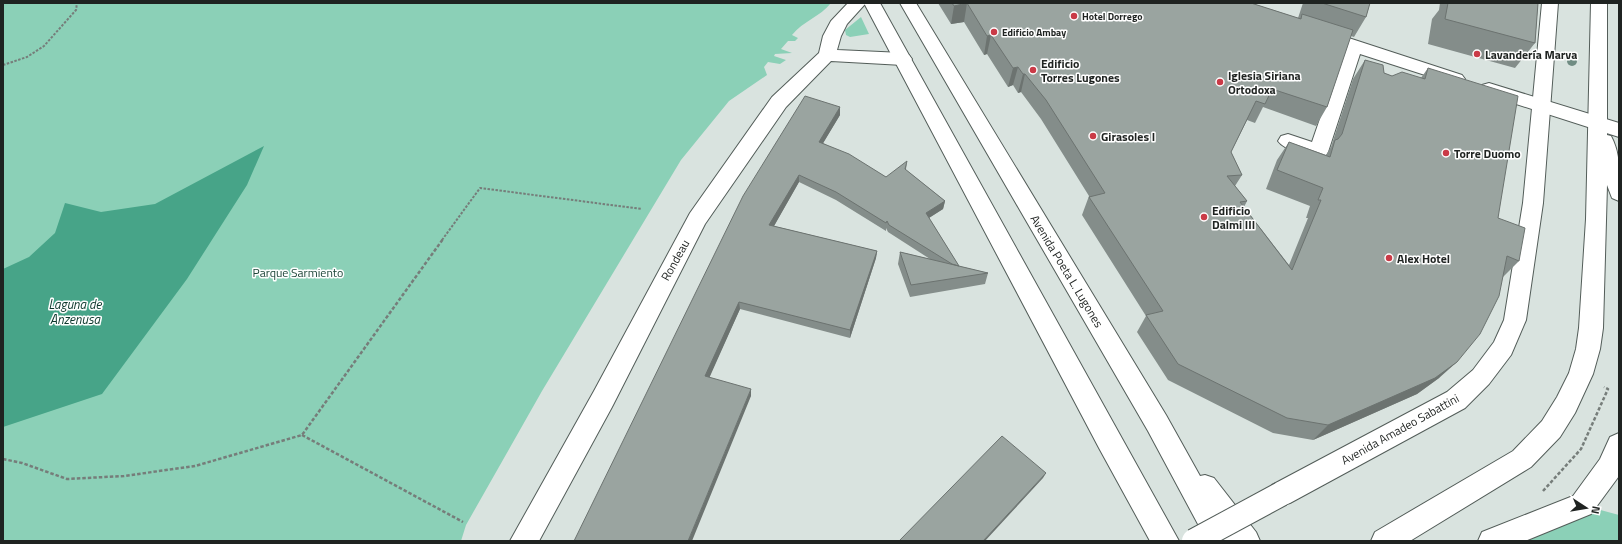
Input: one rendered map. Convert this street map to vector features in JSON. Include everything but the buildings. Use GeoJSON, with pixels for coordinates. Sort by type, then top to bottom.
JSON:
{"type":"FeatureCollection","features":[{"type":"Feature","properties":{"kind":"main road"},"geometry":{"type":"LineString","coordinates":[[858,3],[840,21],[832,36],[827,55],[903,59]]}},
{"type":"Feature","properties":{"kind":"main road"},"geometry":{"type":"LineString","coordinates":[[872,3],[1108,440],[1165,541]]}},
{"type":"Feature","properties":{"kind":"main road","name":"Avenida Poeta L. Lugones"},"geometry":{"type":"LineString","coordinates":[[908,3],[1157,423],[1222,541]]}},
{"type":"Feature","properties":{"kind":"main road","name":"Avenida Amadeo Sabattini"},"geometry":{"type":"LineString","coordinates":[[1194,541],[1456,400],[1481,377],[1503,348],[1514,320],[1519,299],[1533,203],[1543,106],[1550,3]]}},
{"type":"Feature","properties":{"kind":"main road"},"geometry":{"type":"LineString","coordinates":[[1599,3],[1609,127],[1619,193]]}},
{"type":"Feature","properties":{"kind":"main road"},"geometry":{"type":"LineString","coordinates":[[1303,29],[1354,46],[1386,65],[1473,84],[1609,127]]}},
{"type":"Feature","properties":{"kind":"main road"},"geometry":{"type":"LineString","coordinates":[[1288,141],[1318,152],[1354,46]]}},
{"type":"Feature","properties":{"kind":"main road","name":"Rondeau"},"geometry":{"type":"LineString","coordinates":[[524,541],[603,399],[697,219],[779,102],[827,55]]}},
{"type":"Feature","properties":{"kind":"main road"},"geometry":{"type":"LineString","coordinates":[[1386,541],[1522,459],[1551,429],[1566,405],[1581,374],[1588,349],[1591,328],[1597,219],[1609,127]]}},
{"type":"Feature","properties":{"kind":"main road"},"geometry":{"type":"LineString","coordinates":[[1157,423],[1246,541]]}},
{"type":"Feature","properties":{"kind":"main road"},"geometry":{"type":"LineString","coordinates":[[1108,440],[1157,541]]}},
{"type":"Feature","properties":{"kind":"main road"},"geometry":{"type":"LineString","coordinates":[[1492,541],[1582,505],[1610,468],[1619,445]]}},
{"type":"Feature","properties":{"kind":"path"},"geometry":{"type":"LineString","coordinates":[[3,65],[27,57],[44,46],[76,10],[77,3]]}},
{"type":"Feature","properties":{"kind":"path"},"geometry":{"type":"LineString","coordinates":[[3,459],[22,463],[67,480],[124,476],[195,466],[302,435],[480,188],[642,209]]}},
{"type":"Feature","properties":{"kind":"path"},"geometry":{"type":"LineString","coordinates":[[302,435],[463,522]]}},
{"type":"Feature","properties":{"kind":"green space","name":"Parque Sarmiento"},"geometry":{"type":"Polygon","coordinates":[[[3,3],[831,3],[822,12],[796,30],[792,35],[798,38],[795,41],[788,41],[781,49],[792,53],[775,54],[774,56],[786,60],[780,64],[768,62],[764,67],[767,75],[729,101],[681,160],[542,391],[466,525],[461,541],[3,541],[3,3]]]}},
{"type":"Feature","properties":{"kind":"green space"},"geometry":{"type":"Polygon","coordinates":[[[861,17],[869,34],[850,37],[846,35],[845,30],[861,17]]]}},
{"type":"Feature","properties":{"kind":"green space"},"geometry":{"type":"Polygon","coordinates":[[[1582,505],[1619,515],[1619,541],[1492,541],[1582,505]]]}},
{"type":"Feature","properties":{"kind":"water","name":"Laguna de Anzenusa"},"geometry":{"type":"Polygon","coordinates":[[[264,146],[247,185],[187,279],[102,394],[3,427],[3,269],[29,257],[55,233],[65,203],[101,212],[155,204],[264,146]]]}},
{"type":"Feature","properties":{"kind":"place","name":"Hotel Dorrego"},"geometry":{"type":"Point","coordinates":[1074,16]}},
{"type":"Feature","properties":{"kind":"place","name":"Edificio Ambay"},"geometry":{"type":"Point","coordinates":[994,32]}},
{"type":"Feature","properties":{"kind":"place","name":"Lavandería Marva"},"geometry":{"type":"Point","coordinates":[1477,54]}},
{"type":"Feature","properties":{"kind":"place","name":"Edificio Torres Lugones"},"geometry":{"type":"Point","coordinates":[1033,70]}},
{"type":"Feature","properties":{"kind":"place","name":"Iglesia Siriana Ortodoxa"},"geometry":{"type":"Point","coordinates":[1220,82]}},
{"type":"Feature","properties":{"kind":"place","name":"Girasoles I"},"geometry":{"type":"Point","coordinates":[1093,136]}},
{"type":"Feature","properties":{"kind":"place","name":"Torre Duomo"},"geometry":{"type":"Point","coordinates":[1446,153]}},
{"type":"Feature","properties":{"kind":"place","name":"Edificio Dalmi III"},"geometry":{"type":"Point","coordinates":[1204,217]}},
{"type":"Feature","properties":{"kind":"place","name":"Alex Hotel"},"geometry":{"type":"Point","coordinates":[1389,258]}}]}
